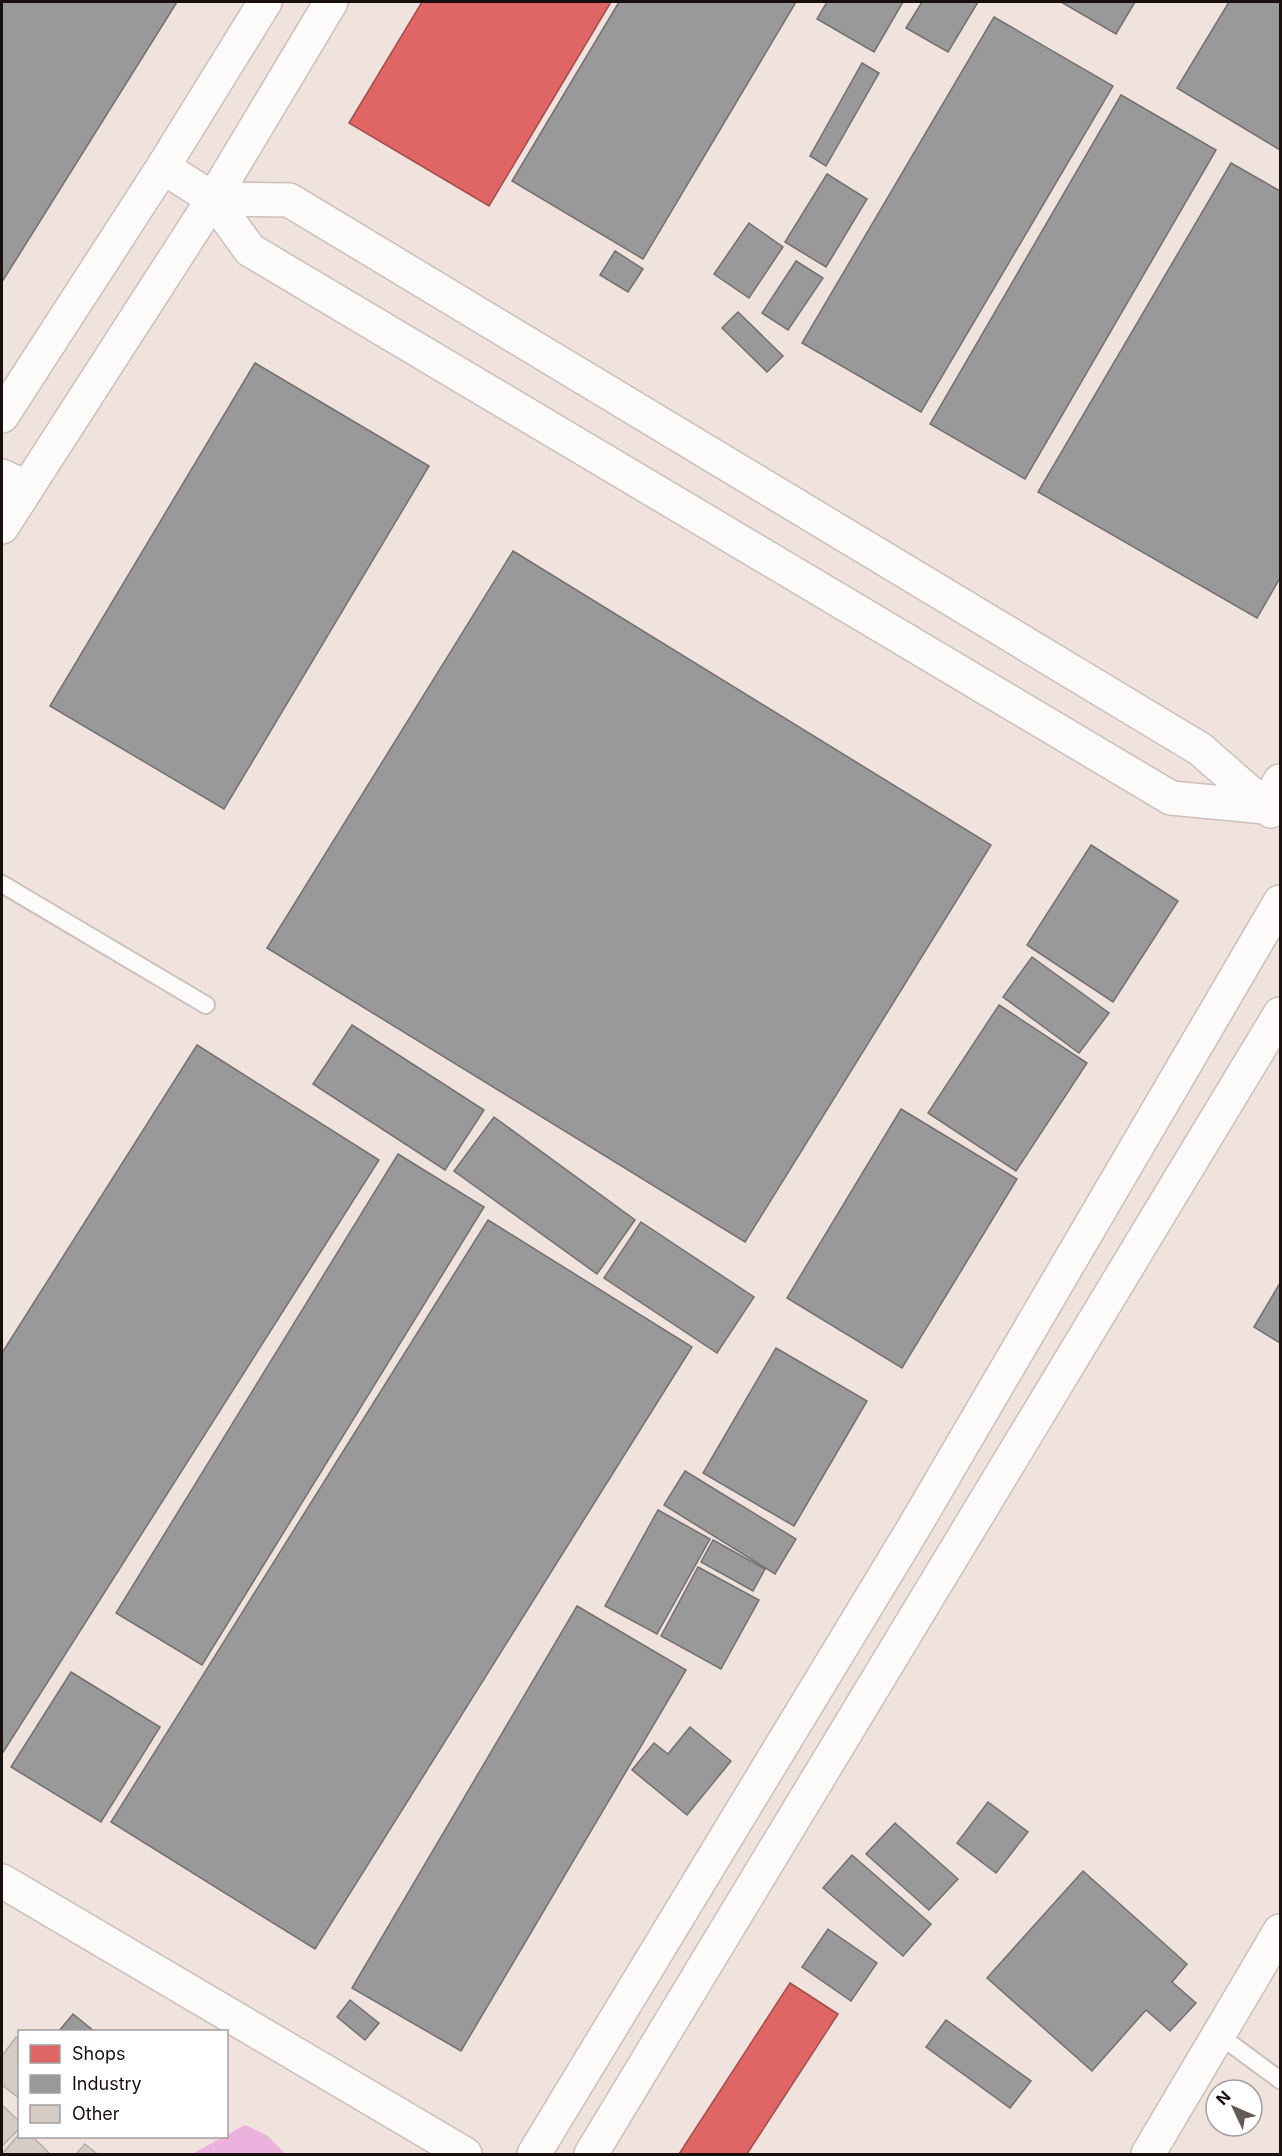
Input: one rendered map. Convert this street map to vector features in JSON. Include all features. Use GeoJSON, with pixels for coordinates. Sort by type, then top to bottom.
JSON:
{"type":"FeatureCollection","features":[{"type":"Feature","properties":{"kind":"street"},"geometry":{"type":"LineString","coordinates":[[2,416],[164,168],[265,2]]}},
{"type":"Feature","properties":{"kind":"street"},"geometry":{"type":"LineString","coordinates":[[2,527],[14,482],[213,199],[332,2]]}},
{"type":"Feature","properties":{"kind":"street"},"geometry":{"type":"LineString","coordinates":[[164,168],[213,199],[250,250],[1171,798],[1276,802]]}},
{"type":"Feature","properties":{"kind":"street"},"geometry":{"type":"LineString","coordinates":[[213,199],[289,200],[1200,749],[1276,802]]}},
{"type":"Feature","properties":{"kind":"street"},"geometry":{"type":"LineString","coordinates":[[534,2154],[913,1529],[1281,902]]}},
{"type":"Feature","properties":{"kind":"street"},"geometry":{"type":"LineString","coordinates":[[591,2154],[1281,1014]]}},
{"type":"Feature","properties":{"kind":"street"},"geometry":{"type":"LineString","coordinates":[[2,1881],[465,2154]]}},
{"type":"Feature","properties":{"kind":"street"},"geometry":{"type":"LineString","coordinates":[[1148,2154],[1281,1931]]}},
{"type":"Feature","properties":{"kind":"lane"},"geometry":{"type":"LineString","coordinates":[[2,884],[206,1005]]}},
{"type":"Feature","properties":{"kind":"lane"},"geometry":{"type":"LineString","coordinates":[[1219,2035],[1281,2080]]}},
{"type":"Feature","properties":{"kind":"shaded area"},"geometry":{"type":"Polygon","coordinates":[[[245,2125],[268,2136],[285,2154],[192,2154],[221,2138],[228,2138],[228,2134],[245,2125]]]}},
{"type":"Feature","properties":{"kind":"building: Shops"},"geometry":{"type":"Polygon","coordinates":[[[422,2],[611,2],[489,206],[349,123],[422,2]]]}},
{"type":"Feature","properties":{"kind":"building: Shops"},"geometry":{"type":"Polygon","coordinates":[[[790,1983],[838,2014],[747,2154],[679,2154],[790,1983]]]}},
{"type":"Feature","properties":{"kind":"building: Industry"},"geometry":{"type":"Polygon","coordinates":[[[2,2],[177,2],[2,282],[2,2]]]}},
{"type":"Feature","properties":{"kind":"building: Industry"},"geometry":{"type":"Polygon","coordinates":[[[619,2],[796,2],[643,259],[512,181],[619,2]]]}},
{"type":"Feature","properties":{"kind":"building: Industry"},"geometry":{"type":"Polygon","coordinates":[[[827,2],[903,2],[874,52],[817,19],[827,2]]]}},
{"type":"Feature","properties":{"kind":"building: Industry"},"geometry":{"type":"Polygon","coordinates":[[[922,2],[978,2],[948,52],[906,28],[922,2]]]}},
{"type":"Feature","properties":{"kind":"building: Industry"},"geometry":{"type":"Polygon","coordinates":[[[1061,2],[1135,2],[1116,34],[1061,2]]]}},
{"type":"Feature","properties":{"kind":"building: Industry"},"geometry":{"type":"Polygon","coordinates":[[[1229,2],[1280,2],[1280,150],[1177,88],[1229,2]]]}},
{"type":"Feature","properties":{"kind":"building: Industry"},"geometry":{"type":"Polygon","coordinates":[[[994,17],[1113,86],[921,412],[802,343],[994,17]]]}},
{"type":"Feature","properties":{"kind":"building: Industry"},"geometry":{"type":"Polygon","coordinates":[[[862,63],[879,73],[826,166],[810,156],[862,63]]]}},
{"type":"Feature","properties":{"kind":"building: Industry"},"geometry":{"type":"Polygon","coordinates":[[[1121,95],[1216,150],[1025,479],[930,424],[1121,95]]]}},
{"type":"Feature","properties":{"kind":"building: Industry"},"geometry":{"type":"Polygon","coordinates":[[[1231,163],[1280,191],[1280,578],[1257,618],[1038,492],[1231,163]]]}},
{"type":"Feature","properties":{"kind":"building: Industry"},"geometry":{"type":"Polygon","coordinates":[[[827,174],[867,199],[826,267],[785,242],[827,174]]]}},
{"type":"Feature","properties":{"kind":"building: Industry"},"geometry":{"type":"Polygon","coordinates":[[[749,223],[783,247],[749,298],[714,274],[749,223]]]}},
{"type":"Feature","properties":{"kind":"building: Industry"},"geometry":{"type":"Polygon","coordinates":[[[615,251],[643,269],[628,292],[600,275],[615,251]]]}},
{"type":"Feature","properties":{"kind":"building: Industry"},"geometry":{"type":"Polygon","coordinates":[[[796,261],[823,278],[788,330],[762,313],[796,261]]]}},
{"type":"Feature","properties":{"kind":"building: Industry"},"geometry":{"type":"Polygon","coordinates":[[[738,312],[783,356],[767,372],[722,328],[738,312]]]}},
{"type":"Feature","properties":{"kind":"building: Industry"},"geometry":{"type":"Polygon","coordinates":[[[255,363],[429,466],[224,809],[50,706],[255,363]]]}},
{"type":"Feature","properties":{"kind":"building: Industry"},"geometry":{"type":"Polygon","coordinates":[[[513,551],[991,845],[745,1242],[267,948],[513,551]]]}},
{"type":"Feature","properties":{"kind":"building: Industry"},"geometry":{"type":"Polygon","coordinates":[[[1091,845],[1178,901],[1113,1002],[1027,945],[1091,845]]]}},
{"type":"Feature","properties":{"kind":"building: Industry"},"geometry":{"type":"Polygon","coordinates":[[[1032,957],[1109,1013],[1079,1053],[1003,997],[1032,957]]]}},
{"type":"Feature","properties":{"kind":"building: Industry"},"geometry":{"type":"Polygon","coordinates":[[[999,1005],[1087,1063],[1016,1171],[928,1113],[999,1005]]]}},
{"type":"Feature","properties":{"kind":"building: Industry"},"geometry":{"type":"Polygon","coordinates":[[[352,1025],[484,1110],[445,1170],[313,1084],[352,1025]]]}},
{"type":"Feature","properties":{"kind":"building: Industry"},"geometry":{"type":"Polygon","coordinates":[[[197,1045],[379,1160],[2,1754],[2,1353],[197,1045]]]}},
{"type":"Feature","properties":{"kind":"building: Industry"},"geometry":{"type":"Polygon","coordinates":[[[901,1109],[1017,1179],[902,1368],[787,1298],[901,1109]]]}},
{"type":"Feature","properties":{"kind":"building: Industry"},"geometry":{"type":"Polygon","coordinates":[[[494,1117],[635,1220],[597,1274],[454,1171],[494,1117]]]}},
{"type":"Feature","properties":{"kind":"building: Industry"},"geometry":{"type":"Polygon","coordinates":[[[398,1154],[484,1207],[202,1665],[116,1613],[398,1154]]]}},
{"type":"Feature","properties":{"kind":"building: Industry"},"geometry":{"type":"Polygon","coordinates":[[[488,1220],[692,1347],[315,1949],[111,1822],[488,1220]]]}},
{"type":"Feature","properties":{"kind":"building: Industry"},"geometry":{"type":"Polygon","coordinates":[[[641,1222],[754,1297],[717,1353],[604,1278],[641,1222]]]}},
{"type":"Feature","properties":{"kind":"building: Industry"},"geometry":{"type":"Polygon","coordinates":[[[1280,1283],[1280,1343],[1254,1327],[1280,1283]]]}},
{"type":"Feature","properties":{"kind":"building: Industry"},"geometry":{"type":"Polygon","coordinates":[[[776,1348],[867,1401],[794,1526],[703,1473],[776,1348]]]}},
{"type":"Feature","properties":{"kind":"building: Industry"},"geometry":{"type":"Polygon","coordinates":[[[685,1471],[796,1539],[775,1574],[664,1505],[685,1471]]]}},
{"type":"Feature","properties":{"kind":"building: Industry"},"geometry":{"type":"Polygon","coordinates":[[[658,1510],[710,1539],[657,1634],[605,1606],[658,1510]]]}},
{"type":"Feature","properties":{"kind":"building: Industry"},"geometry":{"type":"Polygon","coordinates":[[[713,1540],[765,1569],[753,1591],[701,1562],[713,1540]]]}},
{"type":"Feature","properties":{"kind":"building: Industry"},"geometry":{"type":"Polygon","coordinates":[[[698,1567],[759,1600],[721,1669],[661,1636],[698,1567]]]}},
{"type":"Feature","properties":{"kind":"building: Industry"},"geometry":{"type":"Polygon","coordinates":[[[577,1606],[686,1670],[461,2051],[352,1988],[577,1606]]]}},
{"type":"Feature","properties":{"kind":"building: Industry"},"geometry":{"type":"Polygon","coordinates":[[[71,1672],[160,1727],[101,1822],[11,1767],[71,1672]]]}},
{"type":"Feature","properties":{"kind":"building: Industry"},"geometry":{"type":"Polygon","coordinates":[[[690,1727],[731,1761],[687,1815],[632,1770],[654,1743],[668,1754],[690,1727]]]}},
{"type":"Feature","properties":{"kind":"building: Industry"},"geometry":{"type":"Polygon","coordinates":[[[988,1802],[1028,1832],[996,1873],[957,1843],[988,1802]]]}},
{"type":"Feature","properties":{"kind":"building: Industry"},"geometry":{"type":"Polygon","coordinates":[[[895,1823],[958,1879],[929,1910],[866,1854],[895,1823]]]}},
{"type":"Feature","properties":{"kind":"building: Industry"},"geometry":{"type":"Polygon","coordinates":[[[852,1855],[931,1924],[903,1956],[823,1888],[852,1855]]]}},
{"type":"Feature","properties":{"kind":"building: Industry"},"geometry":{"type":"Polygon","coordinates":[[[1083,1871],[1187,1964],[1172,1982],[1196,2003],[1170,2031],[1146,2010],[1092,2071],[987,1978],[1083,1871]]]}},
{"type":"Feature","properties":{"kind":"building: Industry"},"geometry":{"type":"Polygon","coordinates":[[[828,1929],[877,1963],[851,2001],[802,1967],[828,1929]]]}},
{"type":"Feature","properties":{"kind":"building: Industry"},"geometry":{"type":"Polygon","coordinates":[[[350,2000],[379,2023],[365,2040],[337,2017],[350,2000]]]}},
{"type":"Feature","properties":{"kind":"building: Industry"},"geometry":{"type":"Polygon","coordinates":[[[73,2014],[93,2030],[60,2030],[73,2014]]]}},
{"type":"Feature","properties":{"kind":"building: Industry"},"geometry":{"type":"Polygon","coordinates":[[[946,2020],[1031,2081],[1010,2108],[926,2047],[946,2020]]]}},
{"type":"Feature","properties":{"kind":"building: Other"},"geometry":{"type":"Polygon","coordinates":[[[16,2037],[18,2038],[18,2097],[2,2085],[2,2056],[16,2037]]]}},
{"type":"Feature","properties":{"kind":"building: Other"},"geometry":{"type":"Polygon","coordinates":[[[2,2105],[18,2120],[18,2130],[2,2146],[2,2105]]]}},
{"type":"Feature","properties":{"kind":"building: Other"},"geometry":{"type":"Polygon","coordinates":[[[18,2135],[18,2138],[34,2138],[50,2154],[2,2154],[18,2135]]]}},
{"type":"Feature","properties":{"kind":"building: Other"},"geometry":{"type":"Polygon","coordinates":[[[85,2144],[97,2154],[76,2154],[85,2144]]]}}]}
